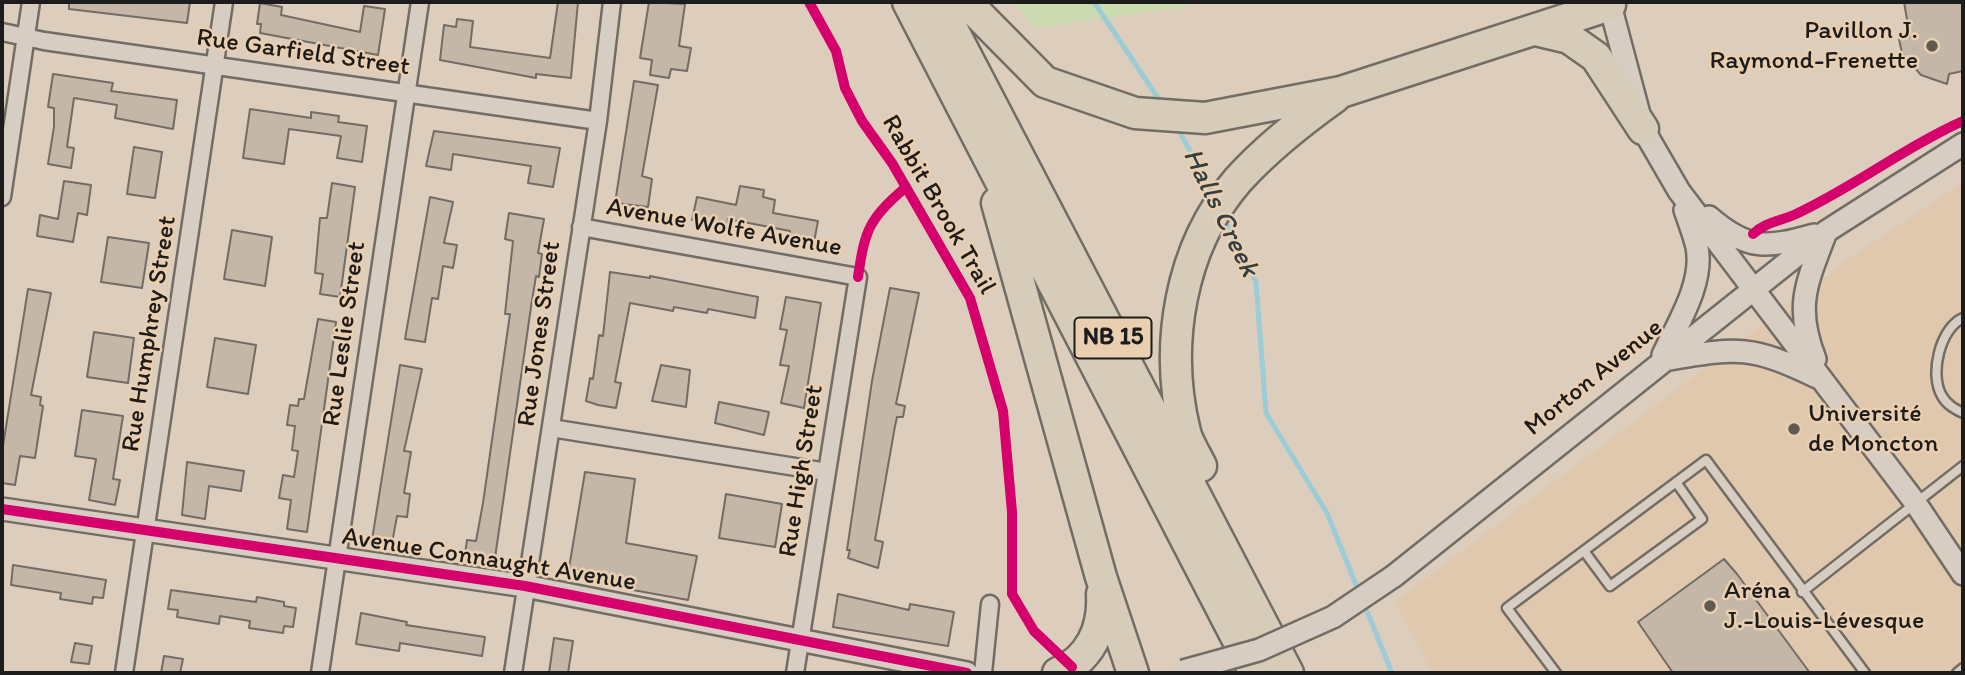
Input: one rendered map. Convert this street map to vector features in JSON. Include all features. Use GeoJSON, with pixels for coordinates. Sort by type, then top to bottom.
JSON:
{"type":"FeatureCollection","features":[{"type":"Feature","properties":{"kind":"highway"},"geometry":{"type":"LineString","coordinates":[[896,2],[997,201],[1101,577],[1133,673]]}},
{"type":"Feature","properties":{"kind":"highway","name":"NB 15"},"geometry":{"type":"LineString","coordinates":[[908,2],[1257,662]]}},
{"type":"Feature","properties":{"kind":"highway","name":"NB 15"},"geometry":{"type":"LineString","coordinates":[[938,2],[1288,673]]}},
{"type":"Feature","properties":{"kind":"highway"},"geometry":{"type":"LineString","coordinates":[[966,2],[1045,82],[1135,113],[1205,118],[1341,92],[1610,3]]}},
{"type":"Feature","properties":{"kind":"highway"},"geometry":{"type":"LineString","coordinates":[[1535,30],[1569,38],[1596,57],[1643,129]]}},
{"type":"Feature","properties":{"kind":"highway"},"geometry":{"type":"LineString","coordinates":[[1304,673],[1186,434],[1175,358],[1181,296],[1199,239],[1237,182],[1284,134],[1341,92]]}},
{"type":"Feature","properties":{"kind":"highway"},"geometry":{"type":"LineString","coordinates":[[1058,673],[1080,660],[1103,620],[1101,577]]}},
{"type":"Feature","properties":{"kind":"street"},"geometry":{"type":"LineString","coordinates":[[2,197],[31,2]]}},
{"type":"Feature","properties":{"kind":"street","name":"Rue Humphrey Street"},"geometry":{"type":"LineString","coordinates":[[124,673],[224,2]]}},
{"type":"Feature","properties":{"kind":"street","name":"Rue Leslie Street"},"geometry":{"type":"LineString","coordinates":[[320,673],[420,2]]}},
{"type":"Feature","properties":{"kind":"street","name":"Rue Jones Street"},"geometry":{"type":"LineString","coordinates":[[513,673],[598,121],[612,2]]}},
{"type":"Feature","properties":{"kind":"street"},"geometry":{"type":"LineString","coordinates":[[1610,3],[1643,129],[1679,191],[1751,290],[1914,501],[1963,574]]}},
{"type":"Feature","properties":{"kind":"street","name":"Rue Garfield Street"},"geometry":{"type":"LineString","coordinates":[[2,32],[44,41],[405,91],[598,121]]}},
{"type":"Feature","properties":{"kind":"street","name":"Morton Avenue"},"geometry":{"type":"LineString","coordinates":[[1257,662],[1333,617],[1394,576],[1661,360],[1827,231],[1963,144]]}},
{"type":"Feature","properties":{"kind":"street"},"geometry":{"type":"LineString","coordinates":[[1679,191],[1729,235],[1752,244],[1779,245],[1827,231]]}},
{"type":"Feature","properties":{"kind":"street"},"geometry":{"type":"LineString","coordinates":[[1661,360],[1689,300],[1698,249],[1679,191]]}},
{"type":"Feature","properties":{"kind":"street","name":"Avenue Wolfe Avenue"},"geometry":{"type":"LineString","coordinates":[[581,227],[858,277]]}},
{"type":"Feature","properties":{"kind":"street"},"geometry":{"type":"LineString","coordinates":[[1823,380],[1805,334],[1802,312],[1809,278],[1827,231]]}},
{"type":"Feature","properties":{"kind":"street","name":"Rue High Street"},"geometry":{"type":"LineString","coordinates":[[794,673],[858,277]]}},
{"type":"Feature","properties":{"kind":"street"},"geometry":{"type":"LineString","coordinates":[[1661,360],[1743,349],[1773,356],[1823,380]]}},
{"type":"Feature","properties":{"kind":"street"},"geometry":{"type":"LineString","coordinates":[[551,428],[827,472]]}},
{"type":"Feature","properties":{"kind":"street","name":"Avenue Connaught Avenue"},"geometry":{"type":"LineString","coordinates":[[2,509],[525,586],[967,673]]}},
{"type":"Feature","properties":{"kind":"street"},"geometry":{"type":"LineString","coordinates":[[983,673],[990,604]]}},
{"type":"Feature","properties":{"kind":"street"},"geometry":{"type":"LineString","coordinates":[[1178,672],[1257,662]]}},
{"type":"Feature","properties":{"kind":"lane"},"geometry":{"type":"LineString","coordinates":[[1963,318],[1955,321],[1945,336],[1937,377],[1941,395],[1951,407],[1963,413]]}},
{"type":"Feature","properties":{"kind":"lane"},"geometry":{"type":"LineString","coordinates":[[1556,673],[1507,608],[1706,460],[1865,673]]}},
{"type":"Feature","properties":{"kind":"lane"},"geometry":{"type":"LineString","coordinates":[[1802,592],[1874,538],[1914,501],[1963,466]]}},
{"type":"Feature","properties":{"kind":"lane"},"geometry":{"type":"LineString","coordinates":[[1584,551],[1610,586],[1702,519],[1676,482]]}},
{"type":"Feature","properties":{"kind":"lane"},"geometry":{"type":"LineString","coordinates":[[1958,673],[1963,668]]}},
{"type":"Feature","properties":{"kind":"shaded area","name":"Université de Moncton"},"geometry":{"type":"Polygon","coordinates":[[[1963,183],[1963,673],[1433,673],[1395,602],[1853,256],[1963,183]]]}},
{"type":"Feature","properties":{"kind":"green space"},"geometry":{"type":"Polygon","coordinates":[[[1012,2],[1188,2],[1189,6],[1036,28],[1012,2]]]}},
{"type":"Feature","properties":{"kind":"building"},"geometry":{"type":"Polygon","coordinates":[[[69,2],[190,2],[187,23],[69,9],[69,2]]]}},
{"type":"Feature","properties":{"kind":"building"},"geometry":{"type":"Polygon","coordinates":[[[558,2],[578,2],[571,78],[536,74],[536,78],[440,60],[444,25],[456,27],[457,19],[473,21],[470,47],[550,58],[558,2]]]}},
{"type":"Feature","properties":{"kind":"building"},"geometry":{"type":"Polygon","coordinates":[[[649,2],[685,4],[679,46],[691,48],[687,71],[671,69],[669,78],[650,75],[652,60],[640,58],[649,2]]]}},
{"type":"Feature","properties":{"kind":"building","name":"Pavillon J. Raymond-Frenette"},"geometry":{"type":"Polygon","coordinates":[[[1904,2],[1963,2],[1963,71],[1949,74],[1947,84],[1921,75],[1902,53],[1899,39],[1910,37],[1904,2]]]}},
{"type":"Feature","properties":{"kind":"building"},"geometry":{"type":"Polygon","coordinates":[[[260,3],[282,7],[281,15],[360,32],[364,6],[385,9],[378,55],[260,33],[261,24],[257,24],[260,3]]]}},
{"type":"Feature","properties":{"kind":"building"},"geometry":{"type":"Polygon","coordinates":[[[53,74],[113,83],[111,91],[177,100],[173,129],[115,118],[117,105],[74,98],[67,147],[74,148],[71,168],[48,164],[54,127],[54,108],[48,107],[53,74]]]}},
{"type":"Feature","properties":{"kind":"building"},"geometry":{"type":"Polygon","coordinates":[[[634,81],[658,85],[642,176],[652,179],[648,207],[615,203],[634,81]]]}},
{"type":"Feature","properties":{"kind":"building"},"geometry":{"type":"Polygon","coordinates":[[[250,109],[311,118],[311,112],[339,116],[338,122],[367,126],[362,162],[337,158],[341,136],[289,129],[284,164],[243,158],[250,109]]]}},
{"type":"Feature","properties":{"kind":"building"},"geometry":{"type":"Polygon","coordinates":[[[434,131],[560,148],[553,187],[528,183],[531,166],[453,154],[451,170],[426,166],[434,131]]]}},
{"type":"Feature","properties":{"kind":"building"},"geometry":{"type":"Polygon","coordinates":[[[134,147],[162,152],[155,198],[127,194],[134,147]]]}},
{"type":"Feature","properties":{"kind":"building"},"geometry":{"type":"Polygon","coordinates":[[[64,181],[91,185],[87,215],[78,213],[73,242],[37,236],[40,215],[58,219],[64,181]]]}},
{"type":"Feature","properties":{"kind":"building"},"geometry":{"type":"Polygon","coordinates":[[[332,183],[355,187],[340,297],[320,294],[323,274],[315,273],[320,218],[327,218],[332,183]]]}},
{"type":"Feature","properties":{"kind":"building"},"geometry":{"type":"Polygon","coordinates":[[[740,186],[764,190],[763,197],[775,200],[773,213],[818,221],[814,242],[789,238],[790,231],[728,219],[727,226],[692,220],[697,197],[736,205],[740,186]]]}},
{"type":"Feature","properties":{"kind":"building"},"geometry":{"type":"Polygon","coordinates":[[[430,197],[453,202],[444,243],[457,245],[453,268],[443,266],[438,299],[432,298],[425,342],[405,339],[430,197]]]}},
{"type":"Feature","properties":{"kind":"building"},"geometry":{"type":"Polygon","coordinates":[[[509,213],[544,219],[538,253],[542,254],[539,277],[536,276],[531,307],[494,565],[464,561],[467,540],[476,541],[510,314],[505,314],[513,241],[505,239],[509,213]]]}},
{"type":"Feature","properties":{"kind":"building"},"geometry":{"type":"Polygon","coordinates":[[[232,230],[272,237],[265,286],[224,279],[232,230]]]}},
{"type":"Feature","properties":{"kind":"building"},"geometry":{"type":"Polygon","coordinates":[[[108,237],[149,243],[142,288],[101,282],[108,237]]]}},
{"type":"Feature","properties":{"kind":"building"},"geometry":{"type":"Polygon","coordinates":[[[610,272],[650,276],[758,297],[755,318],[708,309],[707,313],[674,307],[673,311],[630,303],[615,382],[621,383],[616,408],[598,405],[586,401],[590,378],[593,379],[599,335],[603,336],[610,272]]]}},
{"type":"Feature","properties":{"kind":"building"},"geometry":{"type":"Polygon","coordinates":[[[890,288],[919,293],[896,404],[905,406],[903,417],[897,417],[875,540],[883,542],[878,568],[848,558],[850,550],[847,550],[872,381],[890,288]]]}},
{"type":"Feature","properties":{"kind":"building"},"geometry":{"type":"Polygon","coordinates":[[[28,289],[51,293],[31,395],[41,397],[40,405],[43,406],[35,458],[20,456],[15,485],[2,483],[2,452],[28,289]]]}},
{"type":"Feature","properties":{"kind":"building"},"geometry":{"type":"Polygon","coordinates":[[[786,297],[821,303],[804,408],[781,403],[789,366],[780,365],[787,330],[780,329],[786,297]]]}},
{"type":"Feature","properties":{"kind":"building"},"geometry":{"type":"Polygon","coordinates":[[[318,319],[336,322],[307,532],[287,529],[291,500],[279,498],[283,475],[294,477],[298,451],[292,450],[295,426],[287,425],[290,405],[298,406],[299,399],[304,399],[318,319]]]}},
{"type":"Feature","properties":{"kind":"building"},"geometry":{"type":"Polygon","coordinates":[[[94,332],[134,338],[128,383],[87,377],[94,332]]]}},
{"type":"Feature","properties":{"kind":"building"},"geometry":{"type":"Polygon","coordinates":[[[215,338],[256,345],[248,394],[207,387],[215,338]]]}},
{"type":"Feature","properties":{"kind":"building"},"geometry":{"type":"Polygon","coordinates":[[[400,365],[422,369],[404,451],[411,452],[404,493],[410,494],[407,517],[397,516],[392,543],[372,540],[400,365]]]}},
{"type":"Feature","properties":{"kind":"building"},"geometry":{"type":"Polygon","coordinates":[[[661,365],[690,370],[686,407],[652,401],[661,365]]]}},
{"type":"Feature","properties":{"kind":"building"},"geometry":{"type":"Polygon","coordinates":[[[719,402],[769,412],[764,435],[715,423],[719,402]]]}},
{"type":"Feature","properties":{"kind":"building"},"geometry":{"type":"Polygon","coordinates":[[[82,410],[123,416],[113,479],[120,480],[115,505],[89,500],[96,459],[75,456],[82,410]]]}},
{"type":"Feature","properties":{"kind":"building"},"geometry":{"type":"Polygon","coordinates":[[[187,462],[244,471],[241,491],[209,486],[205,519],[182,515],[187,462]]]}},
{"type":"Feature","properties":{"kind":"building"},"geometry":{"type":"Polygon","coordinates":[[[585,472],[635,479],[626,543],[697,556],[688,600],[633,590],[635,583],[569,568],[585,472]]]}},
{"type":"Feature","properties":{"kind":"building"},"geometry":{"type":"Polygon","coordinates":[[[726,494],[782,504],[775,547],[719,538],[726,494]]]}},
{"type":"Feature","properties":{"kind":"building","name":"Aréna J.-Louis-Lévesque"},"geometry":{"type":"Polygon","coordinates":[[[1724,559],[1810,673],[1673,673],[1638,622],[1724,559]]]}},
{"type":"Feature","properties":{"kind":"building"},"geometry":{"type":"Polygon","coordinates":[[[13,565],[106,580],[103,598],[93,597],[92,604],[60,599],[61,593],[11,585],[13,565]]]}},
{"type":"Feature","properties":{"kind":"building"},"geometry":{"type":"Polygon","coordinates":[[[171,590],[256,602],[257,597],[284,602],[284,606],[296,608],[293,627],[284,626],[283,633],[249,628],[250,621],[220,616],[219,624],[177,617],[178,610],[168,609],[171,590]]]}},
{"type":"Feature","properties":{"kind":"building"},"geometry":{"type":"Polygon","coordinates":[[[838,594],[909,610],[910,604],[954,612],[948,646],[833,627],[838,594]]]}},
{"type":"Feature","properties":{"kind":"building"},"geometry":{"type":"Polygon","coordinates":[[[361,613],[407,622],[406,625],[485,637],[482,656],[400,643],[399,651],[356,644],[361,613]]]}},
{"type":"Feature","properties":{"kind":"building"},"geometry":{"type":"Polygon","coordinates":[[[554,638],[573,641],[568,673],[549,673],[554,638]]]}},
{"type":"Feature","properties":{"kind":"building"},"geometry":{"type":"Polygon","coordinates":[[[75,643],[92,646],[89,664],[71,662],[75,643]]]}},
{"type":"Feature","properties":{"kind":"building"},"geometry":{"type":"Polygon","coordinates":[[[164,656],[183,659],[180,673],[161,673],[164,656]]]}},
{"type":"Feature","properties":{"kind":"waterway","name":"Halls Creek"},"geometry":{"type":"LineString","coordinates":[[1094,2],[1162,104]]}},
{"type":"Feature","properties":{"kind":"waterway","name":"Halls Creek"},"geometry":{"type":"LineString","coordinates":[[1177,127],[1214,195]]}},
{"type":"Feature","properties":{"kind":"waterway","name":"Halls Creek"},"geometry":{"type":"LineString","coordinates":[[1224,217],[1256,282],[1266,413],[1327,513],[1359,592]]}},
{"type":"Feature","properties":{"kind":"waterway","name":"Halls Creek"},"geometry":{"type":"LineString","coordinates":[[1363,601],[1392,673]]}},
{"type":"Feature","properties":{"kind":"cycle path","name":"Rabbit Brook Trail"},"geometry":{"type":"LineString","coordinates":[[809,2],[836,51],[845,88],[862,121],[892,163],[970,298],[1003,411],[1012,512],[1012,594],[1034,631],[1072,667]]}},
{"type":"Feature","properties":{"kind":"cycle path"},"geometry":{"type":"LineString","coordinates":[[1753,234],[1768,224],[1796,214],[1838,192],[1963,121]]}},
{"type":"Feature","properties":{"kind":"cycle path","name":"Rabbit Brook Trail"},"geometry":{"type":"LineString","coordinates":[[858,277],[863,247],[871,226],[884,208],[906,187]]}},
{"type":"Feature","properties":{"kind":"cycle path"},"geometry":{"type":"LineString","coordinates":[[2,509],[525,586],[967,673]]}},
{"type":"Feature","properties":{"kind":"place","name":"Pavillon J. Raymond-Frenette"},"geometry":{"type":"Point","coordinates":[1932,46]}},
{"type":"Feature","properties":{"kind":"place","name":"Université de Moncton"},"geometry":{"type":"Point","coordinates":[1794,429]}},
{"type":"Feature","properties":{"kind":"place","name":"Aréna J.-Louis-Lévesque"},"geometry":{"type":"Point","coordinates":[1710,606]}}]}
